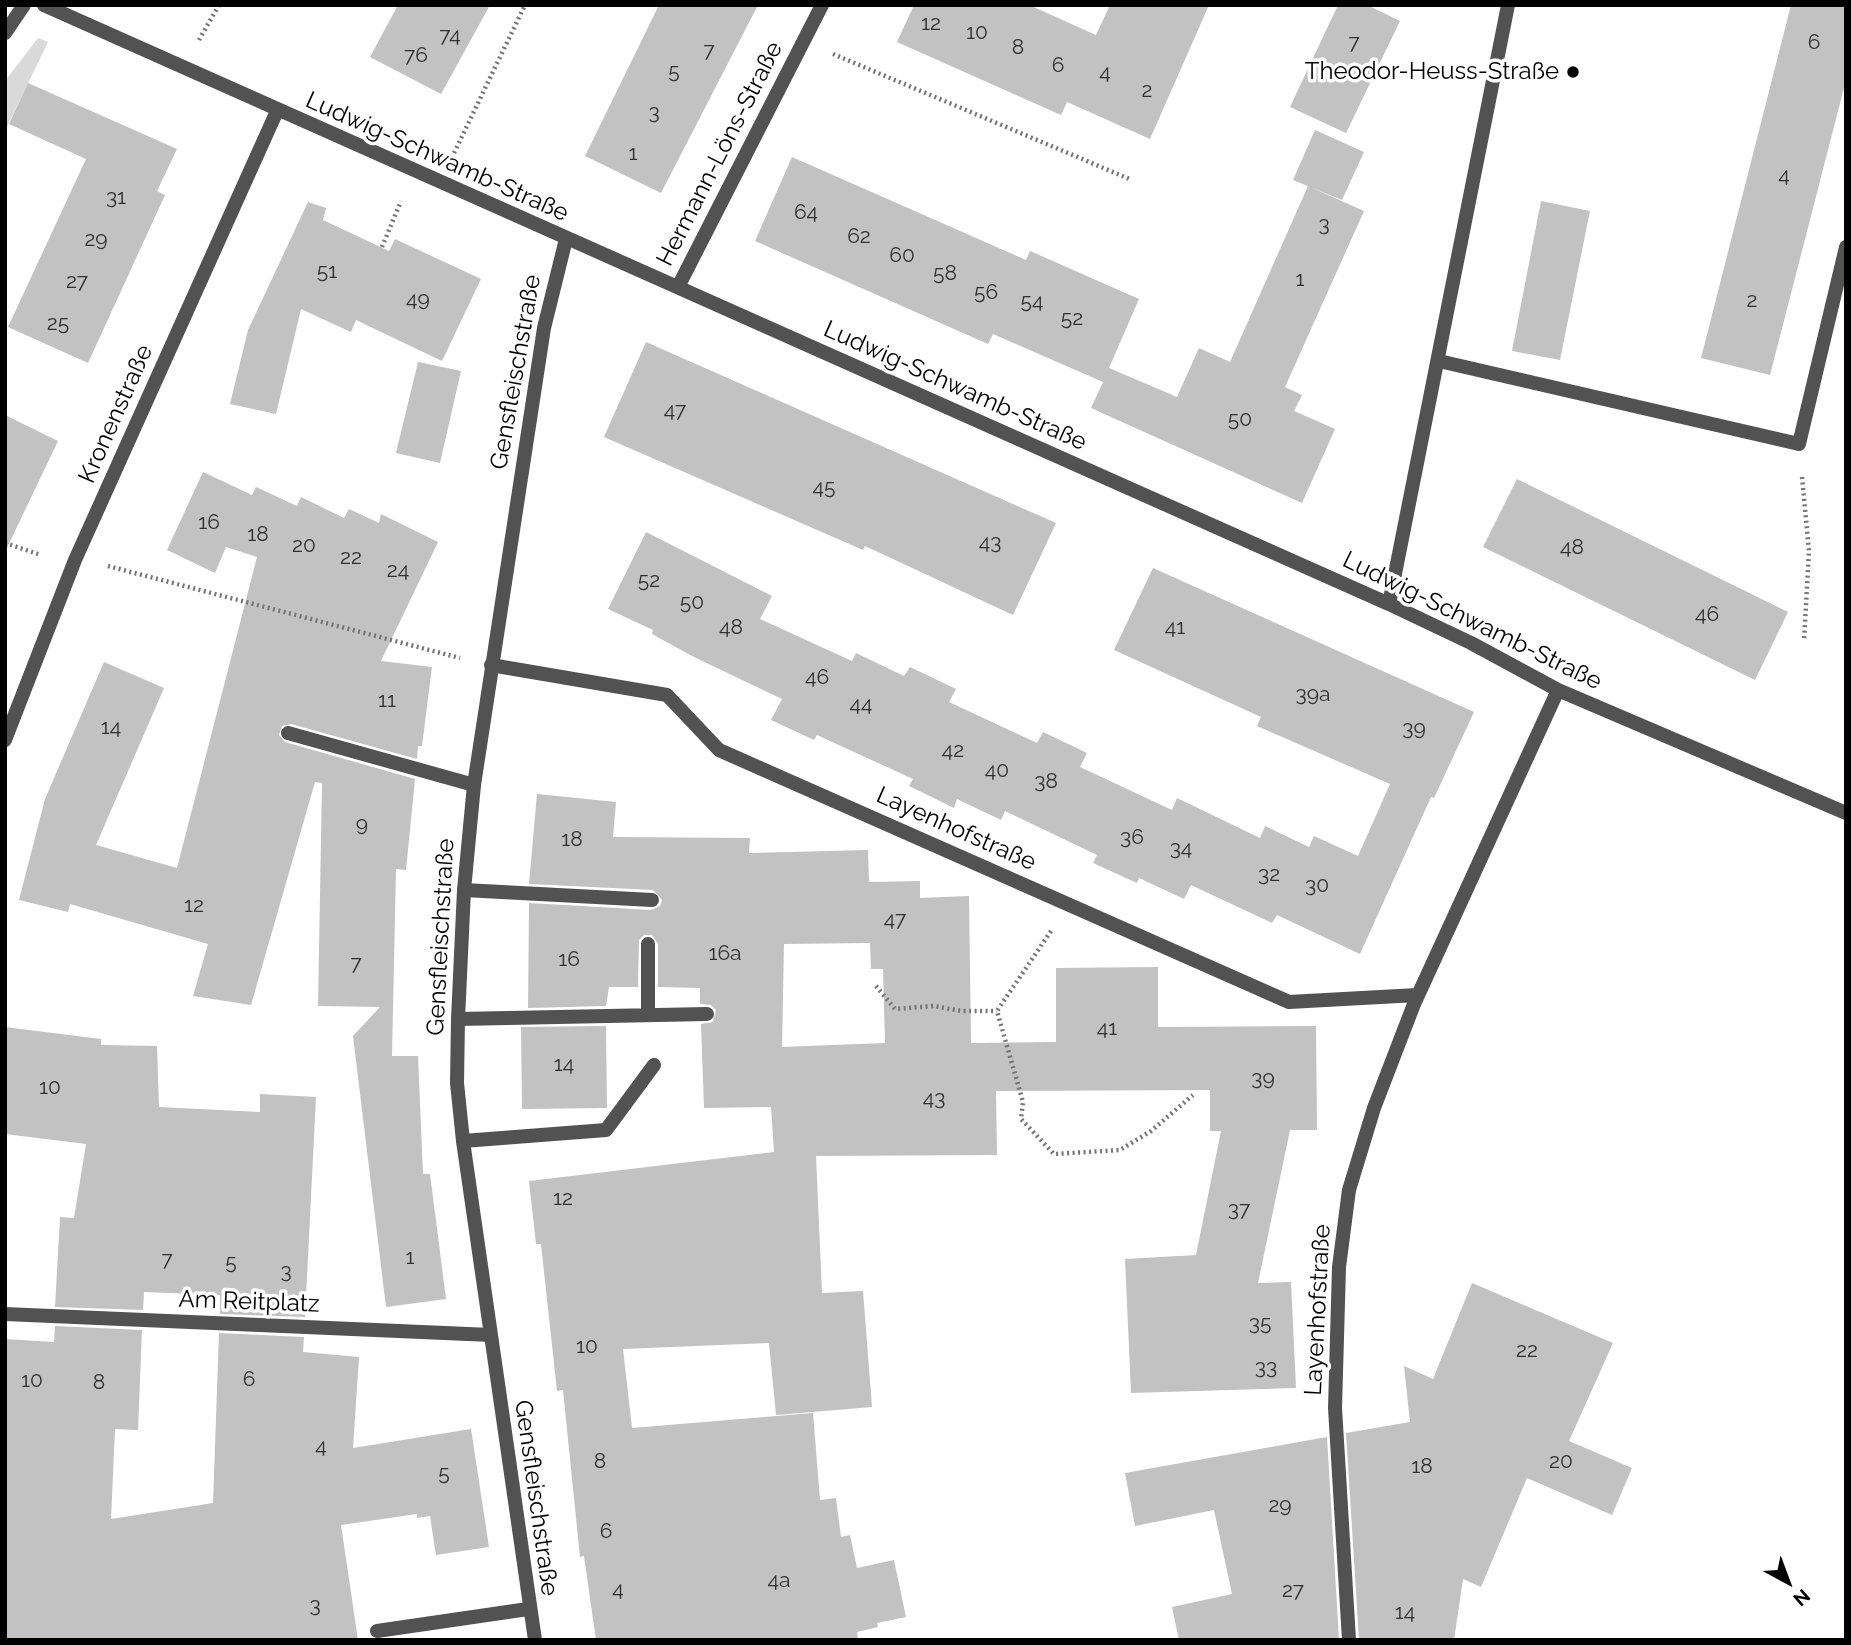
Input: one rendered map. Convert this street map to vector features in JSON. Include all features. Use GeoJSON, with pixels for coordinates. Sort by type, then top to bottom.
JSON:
{"type":"FeatureCollection","features":[{"type":"Feature","properties":{"kind":"street"},"geometry":{"type":"LineString","coordinates":[[5,33],[24,5]]}},
{"type":"Feature","properties":{"kind":"street","name":"Ludwig-Schwamb-Straße"},"geometry":{"type":"LineString","coordinates":[[44,5],[276,111],[1389,604],[1471,643],[1558,690],[1846,813]]}},
{"type":"Feature","properties":{"kind":"street","name":"Hermann-Löns-Straße"},"geometry":{"type":"LineString","coordinates":[[678,287],[822,5]]}},
{"type":"Feature","properties":{"kind":"street"},"geometry":{"type":"LineString","coordinates":[[1389,604],[1508,5]]}},
{"type":"Feature","properties":{"kind":"street","name":"Kronenstraße"},"geometry":{"type":"LineString","coordinates":[[5,740],[75,560],[276,111]]}},
{"type":"Feature","properties":{"kind":"street","name":"Gensfleischstraße"},"geometry":{"type":"LineString","coordinates":[[534,1640],[463,1141],[457,1083],[458,1019],[464,890],[474,785],[544,328],[566,239]]}},
{"type":"Feature","properties":{"kind":"street"},"geometry":{"type":"LineString","coordinates":[[1439,361],[1800,444],[1846,247]]}},
{"type":"Feature","properties":{"kind":"street","name":"Layenhofstraße"},"geometry":{"type":"LineString","coordinates":[[491,664],[667,695],[719,750],[1289,1002],[1418,995]]}},
{"type":"Feature","properties":{"kind":"street","name":"Layenhofstraße"},"geometry":{"type":"LineString","coordinates":[[1349,1640],[1335,1408],[1339,1267],[1349,1190],[1374,1108],[1418,995],[1558,690]]}},
{"type":"Feature","properties":{"kind":"street"},"geometry":{"type":"LineString","coordinates":[[288,733],[474,785]]}},
{"type":"Feature","properties":{"kind":"street"},"geometry":{"type":"LineString","coordinates":[[464,890],[652,900]]}},
{"type":"Feature","properties":{"kind":"street"},"geometry":{"type":"LineString","coordinates":[[648,944],[648,1016]]}},
{"type":"Feature","properties":{"kind":"street"},"geometry":{"type":"LineString","coordinates":[[458,1019],[707,1014]]}},
{"type":"Feature","properties":{"kind":"street"},"geometry":{"type":"LineString","coordinates":[[463,1141],[606,1130],[654,1065]]}},
{"type":"Feature","properties":{"kind":"street","name":"Am Reitplatz"},"geometry":{"type":"LineString","coordinates":[[5,1314],[491,1335]]}},
{"type":"Feature","properties":{"kind":"street"},"geometry":{"type":"LineString","coordinates":[[377,1631],[528,1609]]}},
{"type":"Feature","properties":{"kind":"path"},"geometry":{"type":"LineString","coordinates":[[197,44],[219,5]]}},
{"type":"Feature","properties":{"kind":"path","name":"Ludwig-Schwamb-Straße"},"geometry":{"type":"LineString","coordinates":[[452,158],[525,5]]}},
{"type":"Feature","properties":{"kind":"path"},"geometry":{"type":"LineString","coordinates":[[804,40],[1132,180]]}},
{"type":"Feature","properties":{"kind":"path"},"geometry":{"type":"LineString","coordinates":[[382,247],[403,197]]}},
{"type":"Feature","properties":{"kind":"path"},"geometry":{"type":"LineString","coordinates":[[1800,444],[1810,551],[1804,641]]}},
{"type":"Feature","properties":{"kind":"path"},"geometry":{"type":"LineString","coordinates":[[5,543],[49,557]]}},
{"type":"Feature","properties":{"kind":"path"},"geometry":{"type":"LineString","coordinates":[[100,564],[460,658]]}},
{"type":"Feature","properties":{"kind":"path"},"geometry":{"type":"LineString","coordinates":[[1068,904],[997,1010],[1023,1102],[1021,1119],[1054,1154],[1120,1150],[1152,1130],[1193,1095]]}},
{"type":"Feature","properties":{"kind":"path"},"geometry":{"type":"LineString","coordinates":[[876,986],[895,1009],[934,1006],[962,1011],[997,1010]]}},
{"type":"Feature","properties":{"kind":"shaded area"},"geometry":{"type":"Polygon","coordinates":[[[38,38],[48,42],[5,131],[5,81],[38,38]]]}},
{"type":"Feature","properties":{"kind":"building"},"geometry":{"type":"Polygon","coordinates":[[[398,5],[490,5],[441,94],[370,57],[398,5]]]}},
{"type":"Feature","properties":{"kind":"building"},"geometry":{"type":"Polygon","coordinates":[[[659,5],[758,5],[661,193],[585,156],[659,5]]]}},
{"type":"Feature","properties":{"kind":"building"},"geometry":{"type":"Polygon","coordinates":[[[914,5],[1029,5],[1096,35],[1110,5],[1209,5],[1150,139],[1067,102],[1061,115],[897,42],[914,5]]]}},
{"type":"Feature","properties":{"kind":"building"},"geometry":{"type":"Polygon","coordinates":[[[1338,5],[1367,5],[1400,21],[1346,133],[1290,107],[1338,5]]]}},
{"type":"Feature","properties":{"kind":"building"},"geometry":{"type":"Polygon","coordinates":[[[1791,5],[1846,5],[1846,80],[1770,375],[1701,358],[1791,5]]]}},
{"type":"Feature","properties":{"kind":"building"},"geometry":{"type":"Polygon","coordinates":[[[28,83],[177,149],[157,191],[165,195],[88,363],[8,327],[86,159],[9,124],[28,83]]]}},
{"type":"Feature","properties":{"kind":"building"},"geometry":{"type":"Polygon","coordinates":[[[1315,130],[1364,152],[1342,200],[1293,180],[1315,130]]]}},
{"type":"Feature","properties":{"kind":"building"},"geometry":{"type":"Polygon","coordinates":[[[792,157],[1026,260],[1030,251],[1139,299],[1109,368],[1177,397],[1199,348],[1230,362],[1308,186],[1364,211],[1285,387],[1302,395],[1294,411],[1335,429],[1302,503],[1091,408],[1103,382],[993,334],[988,344],[755,241],[792,157]]]}},
{"type":"Feature","properties":{"kind":"building"},"geometry":{"type":"Polygon","coordinates":[[[1541,201],[1590,211],[1560,360],[1512,351],[1541,201]]]}},
{"type":"Feature","properties":{"kind":"building"},"geometry":{"type":"Polygon","coordinates":[[[308,202],[326,208],[323,220],[389,251],[395,239],[481,279],[442,361],[356,320],[351,332],[301,309],[276,414],[230,404],[248,330],[308,202]]]}},
{"type":"Feature","properties":{"kind":"building"},"geometry":{"type":"Polygon","coordinates":[[[646,342],[1056,523],[1013,615],[865,546],[863,550],[604,437],[646,342]]]}},
{"type":"Feature","properties":{"kind":"building"},"geometry":{"type":"Polygon","coordinates":[[[418,362],[461,371],[440,463],[396,453],[418,362]]]}},
{"type":"Feature","properties":{"kind":"building"},"geometry":{"type":"Polygon","coordinates":[[[5,415],[58,441],[5,552],[5,415]]]}},
{"type":"Feature","properties":{"kind":"building"},"geometry":{"type":"Polygon","coordinates":[[[203,472],[252,495],[256,487],[297,506],[301,497],[344,518],[349,509],[379,523],[381,514],[438,542],[381,661],[432,667],[422,746],[418,746],[417,759],[291,724],[282,726],[279,735],[285,742],[415,779],[406,870],[396,869],[392,1056],[418,1056],[423,1174],[430,1174],[446,1299],[386,1307],[353,1036],[380,1007],[318,1006],[322,783],[315,782],[251,1005],[193,996],[208,944],[70,904],[68,912],[19,900],[45,799],[104,662],[164,688],[96,845],[177,868],[257,557],[226,547],[215,573],[167,550],[203,472]]]}},
{"type":"Feature","properties":{"kind":"building"},"geometry":{"type":"Polygon","coordinates":[[[1517,479],[1788,612],[1755,680],[1483,547],[1517,479]]]}},
{"type":"Feature","properties":{"kind":"building"},"geometry":{"type":"Polygon","coordinates":[[[646,532],[772,596],[760,619],[852,661],[856,653],[904,676],[910,667],[956,689],[949,702],[1037,743],[1043,732],[1087,753],[1080,767],[1172,810],[1177,798],[1260,838],[1265,826],[1309,847],[1314,836],[1358,856],[1390,784],[1257,726],[1261,717],[1114,650],[1153,568],[1474,712],[1434,798],[1431,797],[1360,954],[1277,915],[1272,923],[1191,885],[1184,899],[1139,878],[1137,883],[1093,863],[1097,855],[1005,811],[1001,820],[957,799],[954,808],[909,786],[913,779],[817,735],[814,740],[771,720],[782,699],[692,656],[652,634],[653,630],[608,609],[646,532]]]}},
{"type":"Feature","properties":{"kind":"building"},"geometry":{"type":"Polygon","coordinates":[[[537,794],[616,802],[613,837],[750,838],[749,853],[868,850],[869,882],[920,881],[920,898],[969,896],[971,1043],[1056,1042],[1056,968],[1158,967],[1158,1027],[1316,1026],[1317,1130],[1290,1130],[1258,1283],[1291,1282],[1296,1388],[1131,1393],[1125,1259],[1196,1255],[1221,1131],[1210,1131],[1210,1090],[996,1091],[997,1155],[816,1156],[822,1293],[863,1291],[872,1407],[776,1415],[769,1343],[623,1349],[632,1428],[813,1413],[820,1500],[836,1498],[841,1537],[850,1535],[857,1568],[894,1560],[906,1617],[877,1623],[878,1627],[857,1632],[858,1640],[596,1640],[584,1556],[580,1557],[563,1390],[557,1391],[541,1244],[536,1244],[529,1181],[774,1152],[771,1107],[704,1108],[701,1024],[713,1022],[716,1010],[711,1005],[700,1004],[700,988],[658,987],[658,944],[652,935],[644,935],[639,940],[638,987],[609,987],[606,1006],[528,1008],[529,903],[651,910],[660,906],[662,900],[653,890],[529,884],[537,794]],[[870,943],[784,944],[782,1047],[885,1043],[883,969],[871,969],[870,943]]]}},
{"type":"Feature","properties":{"kind":"building"},"geometry":{"type":"Polygon","coordinates":[[[606,1026],[607,1108],[522,1109],[521,1027],[606,1026]]]}},
{"type":"Feature","properties":{"kind":"building"},"geometry":{"type":"Polygon","coordinates":[[[5,1027],[101,1039],[101,1045],[157,1046],[159,1107],[260,1112],[260,1094],[316,1097],[305,1317],[220,1314],[220,1295],[144,1292],[143,1310],[55,1307],[60,1217],[74,1218],[86,1144],[5,1134],[5,1027]]]}},
{"type":"Feature","properties":{"kind":"building"},"geometry":{"type":"Polygon","coordinates":[[[1472,1283],[1613,1343],[1569,1441],[1632,1468],[1612,1515],[1527,1478],[1481,1587],[1463,1579],[1454,1640],[1359,1640],[1346,1433],[1410,1422],[1404,1366],[1433,1379],[1472,1283]]]}},
{"type":"Feature","properties":{"kind":"building"},"geometry":{"type":"Polygon","coordinates":[[[55,1326],[142,1330],[138,1430],[115,1429],[111,1519],[213,1503],[219,1333],[304,1337],[303,1352],[359,1357],[353,1448],[471,1429],[489,1547],[436,1555],[430,1516],[417,1518],[417,1514],[341,1525],[358,1640],[5,1640],[5,1339],[54,1342],[55,1326]]]}},
{"type":"Feature","properties":{"kind":"building"},"geometry":{"type":"Polygon","coordinates":[[[1327,1437],[1339,1640],[1179,1640],[1172,1607],[1232,1594],[1214,1510],[1135,1526],[1125,1473],[1327,1437]]]}},
{"type":"Feature","properties":{"kind":"place","name":"Theodor-Heuss-Straße"},"geometry":{"type":"Point","coordinates":[1573,72]}}]}
